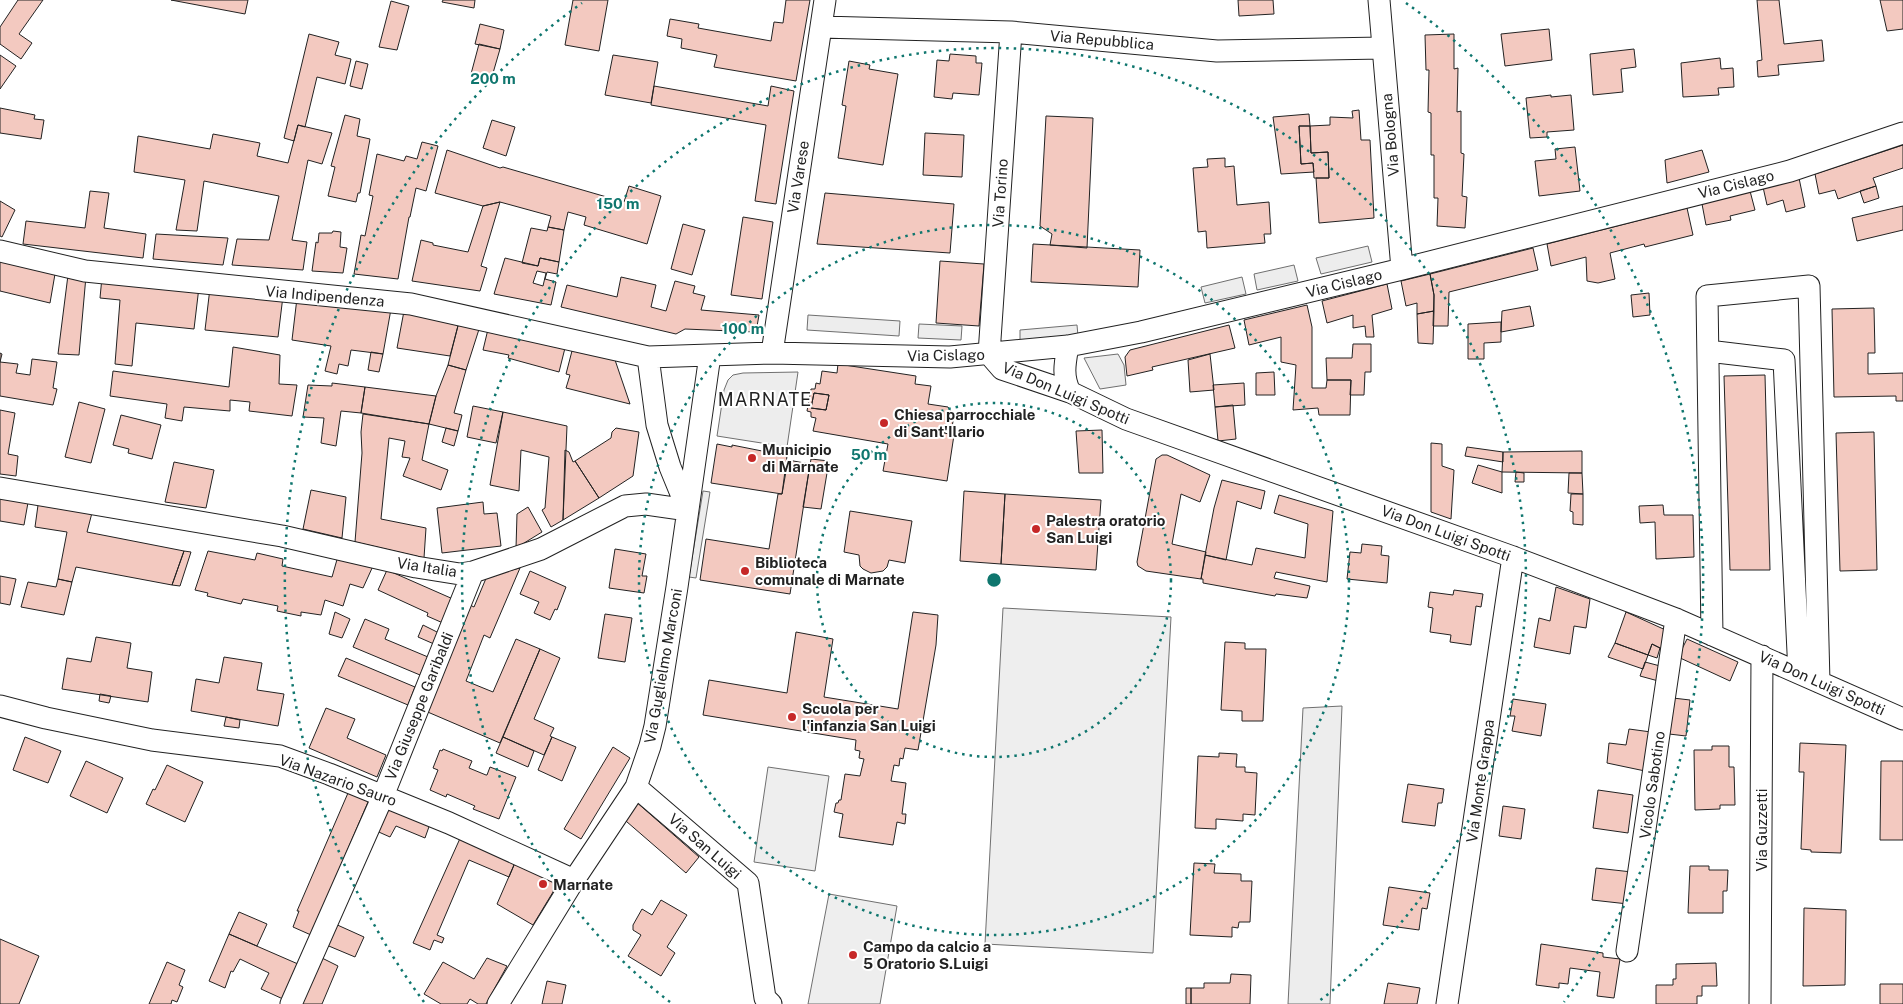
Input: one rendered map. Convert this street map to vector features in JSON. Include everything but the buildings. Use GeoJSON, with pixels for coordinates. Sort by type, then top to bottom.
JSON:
{"type":"FeatureCollection","features":[{"type":"Feature","properties":{"kind":"street","name":"Via Varese"},"geometry":{"type":"LineString","coordinates":[[772,353],[825,0]]}},
{"type":"Feature","properties":{"kind":"street","name":"Via Bologna"},"geometry":{"type":"LineString","coordinates":[[1379,0],[1402,269]]}},
{"type":"Feature","properties":{"kind":"street","name":"Via Repubblica"},"geometry":{"type":"LineString","coordinates":[[821,27],[1011,32],[1217,51],[1382,48]]}},
{"type":"Feature","properties":{"kind":"street","name":"Via Torino"},"geometry":{"type":"LineString","coordinates":[[989,354],[1011,32]]}},
{"type":"Feature","properties":{"kind":"street","name":"Via Cislago"},"geometry":{"type":"LineString","coordinates":[[710,355],[772,353],[950,357],[1068,346],[1141,332],[1402,269],[1790,171],[1903,132]]}},
{"type":"Feature","properties":{"kind":"street","name":"Via Indipendenza"},"geometry":{"type":"LineString","coordinates":[[0,251],[84,272],[411,304],[648,357],[710,355]]}},
{"type":"Feature","properties":{"kind":"street"},"geometry":{"type":"LineString","coordinates":[[1712,635],[1707,296],[1809,286],[1820,682]]}},
{"type":"Feature","properties":{"kind":"street"},"geometry":{"type":"LineString","coordinates":[[1068,346],[1064,373],[1065,382],[1070,392]]}},
{"type":"Feature","properties":{"kind":"street"},"geometry":{"type":"LineString","coordinates":[[1708,351],[1784,360],[1799,673]]}},
{"type":"Feature","properties":{"kind":"street","name":"Via Don Luigi Spotti"},"geometry":{"type":"LineString","coordinates":[[989,354],[1002,369],[1070,392],[1126,419],[1513,557],[1676,619],[1903,718]]}},
{"type":"Feature","properties":{"kind":"street","name":"Via Guglielmo Marconi"},"geometry":{"type":"LineString","coordinates":[[498,1004],[574,880],[636,787],[650,746],[655,726],[710,355]]}},
{"type":"Feature","properties":{"kind":"street"},"geometry":{"type":"LineString","coordinates":[[648,357],[657,424],[670,467],[688,510]]}},
{"type":"Feature","properties":{"kind":"street"},"geometry":{"type":"LineString","coordinates":[[660,434],[668,440],[676,441],[698,437]]}},
{"type":"Feature","properties":{"kind":"street","name":"Via Italia"},"geometry":{"type":"LineString","coordinates":[[0,488],[282,536],[434,571],[460,574],[473,572],[541,549],[625,506],[646,504],[688,510]]}},
{"type":"Feature","properties":{"kind":"street","name":"Via Monte Grappa"},"geometry":{"type":"LineString","coordinates":[[1447,1004],[1513,557]]}},
{"type":"Feature","properties":{"kind":"street","name":"Via Giuseppe Garibaldi"},"geometry":{"type":"LineString","coordinates":[[291,1004],[383,796],[473,572]]}},
{"type":"Feature","properties":{"kind":"street","name":"Vicolo Sabotino"},"geometry":{"type":"LineString","coordinates":[[1628,951],[1676,619]]}},
{"type":"Feature","properties":{"kind":"street","name":"Via Guzzetti"},"geometry":{"type":"LineString","coordinates":[[1760,1004],[1762,656]]}},
{"type":"Feature","properties":{"kind":"street","name":"Via Nazario Sauro"},"geometry":{"type":"LineString","coordinates":[[0,706],[46,718],[152,740],[280,756],[449,823],[574,880]]}},
{"type":"Feature","properties":{"kind":"street","name":"Via San Luigi"},"geometry":{"type":"LineString","coordinates":[[636,787],[748,883],[765,998],[771,1004]]}},
{"type":"Feature","properties":{"kind":"shaded area"},"geometry":{"type":"Polygon","coordinates":[[[1368,246],[1372,262],[1321,274],[1316,258],[1368,246]]]}},
{"type":"Feature","properties":{"kind":"shaded area"},"geometry":{"type":"Polygon","coordinates":[[[1294,265],[1298,281],[1257,290],[1254,274],[1294,265]]]}},
{"type":"Feature","properties":{"kind":"shaded area"},"geometry":{"type":"Polygon","coordinates":[[[1242,277],[1246,294],[1205,303],[1201,287],[1242,277]]]}},
{"type":"Feature","properties":{"kind":"shaded area"},"geometry":{"type":"Polygon","coordinates":[[[808,315],[900,321],[899,336],[807,330],[808,315]]]}},
{"type":"Feature","properties":{"kind":"shaded area"},"geometry":{"type":"Polygon","coordinates":[[[919,324],[962,326],[961,340],[918,338],[919,324]]]}},
{"type":"Feature","properties":{"kind":"shaded area"},"geometry":{"type":"Polygon","coordinates":[[[1077,325],[1078,336],[1020,341],[1020,330],[1077,325]]]}},
{"type":"Feature","properties":{"kind":"shaded area"},"geometry":{"type":"Polygon","coordinates":[[[1118,354],[1124,365],[1126,385],[1100,389],[1084,358],[1118,354]]]}},
{"type":"Feature","properties":{"kind":"shaded area"},"geometry":{"type":"Polygon","coordinates":[[[798,372],[787,447],[717,436],[724,390],[728,380],[733,375],[743,373],[798,372]]]}},
{"type":"Feature","properties":{"kind":"shaded area"},"geometry":{"type":"Polygon","coordinates":[[[703,491],[710,492],[696,578],[689,577],[703,491]]]}},
{"type":"Feature","properties":{"kind":"shaded area"},"geometry":{"type":"Polygon","coordinates":[[[1003,608],[1171,617],[1153,953],[985,944],[1003,608]]]}},
{"type":"Feature","properties":{"kind":"shaded area"},"geometry":{"type":"Polygon","coordinates":[[[1342,706],[1330,1004],[1288,1004],[1303,708],[1342,706]]]}},
{"type":"Feature","properties":{"kind":"shaded area"},"geometry":{"type":"Polygon","coordinates":[[[768,767],[829,776],[815,871],[754,862],[768,767]]]}},
{"type":"Feature","properties":{"kind":"shaded area","name":"Campo da calcio a 5 Oratorio S.Luigi"},"geometry":{"type":"Polygon","coordinates":[[[829,894],[897,906],[880,1004],[808,1004],[829,894]]]}},
{"type":"Feature","properties":{"kind":"place","name":"Chiesa parrocchiale di Sant'Ilario"},"geometry":{"type":"Point","coordinates":[884,423]}},
{"type":"Feature","properties":{"kind":"place","name":"Municipio di Marnate"},"geometry":{"type":"Point","coordinates":[752,458]}},
{"type":"Feature","properties":{"kind":"place","name":"Palestra oratorio San Luigi"},"geometry":{"type":"Point","coordinates":[1036,529]}},
{"type":"Feature","properties":{"kind":"place","name":"Biblioteca comunale di Marnate"},"geometry":{"type":"Point","coordinates":[745,571]}},
{"type":"Feature","properties":{"kind":"place","name":"Scuola per l'infanzia San Luigi"},"geometry":{"type":"Point","coordinates":[792,717]}},
{"type":"Feature","properties":{"kind":"place","name":"Marnate"},"geometry":{"type":"Point","coordinates":[543,884]}},
{"type":"Feature","properties":{"kind":"place","name":"Campo da calcio a 5 Oratorio S.Luigi"},"geometry":{"type":"Point","coordinates":[853,955]}},
{"type":"Feature","properties":{"kind":"district","name":"MARNATE"},"geometry":{"type":"Point","coordinates":[765,399]}}]}
